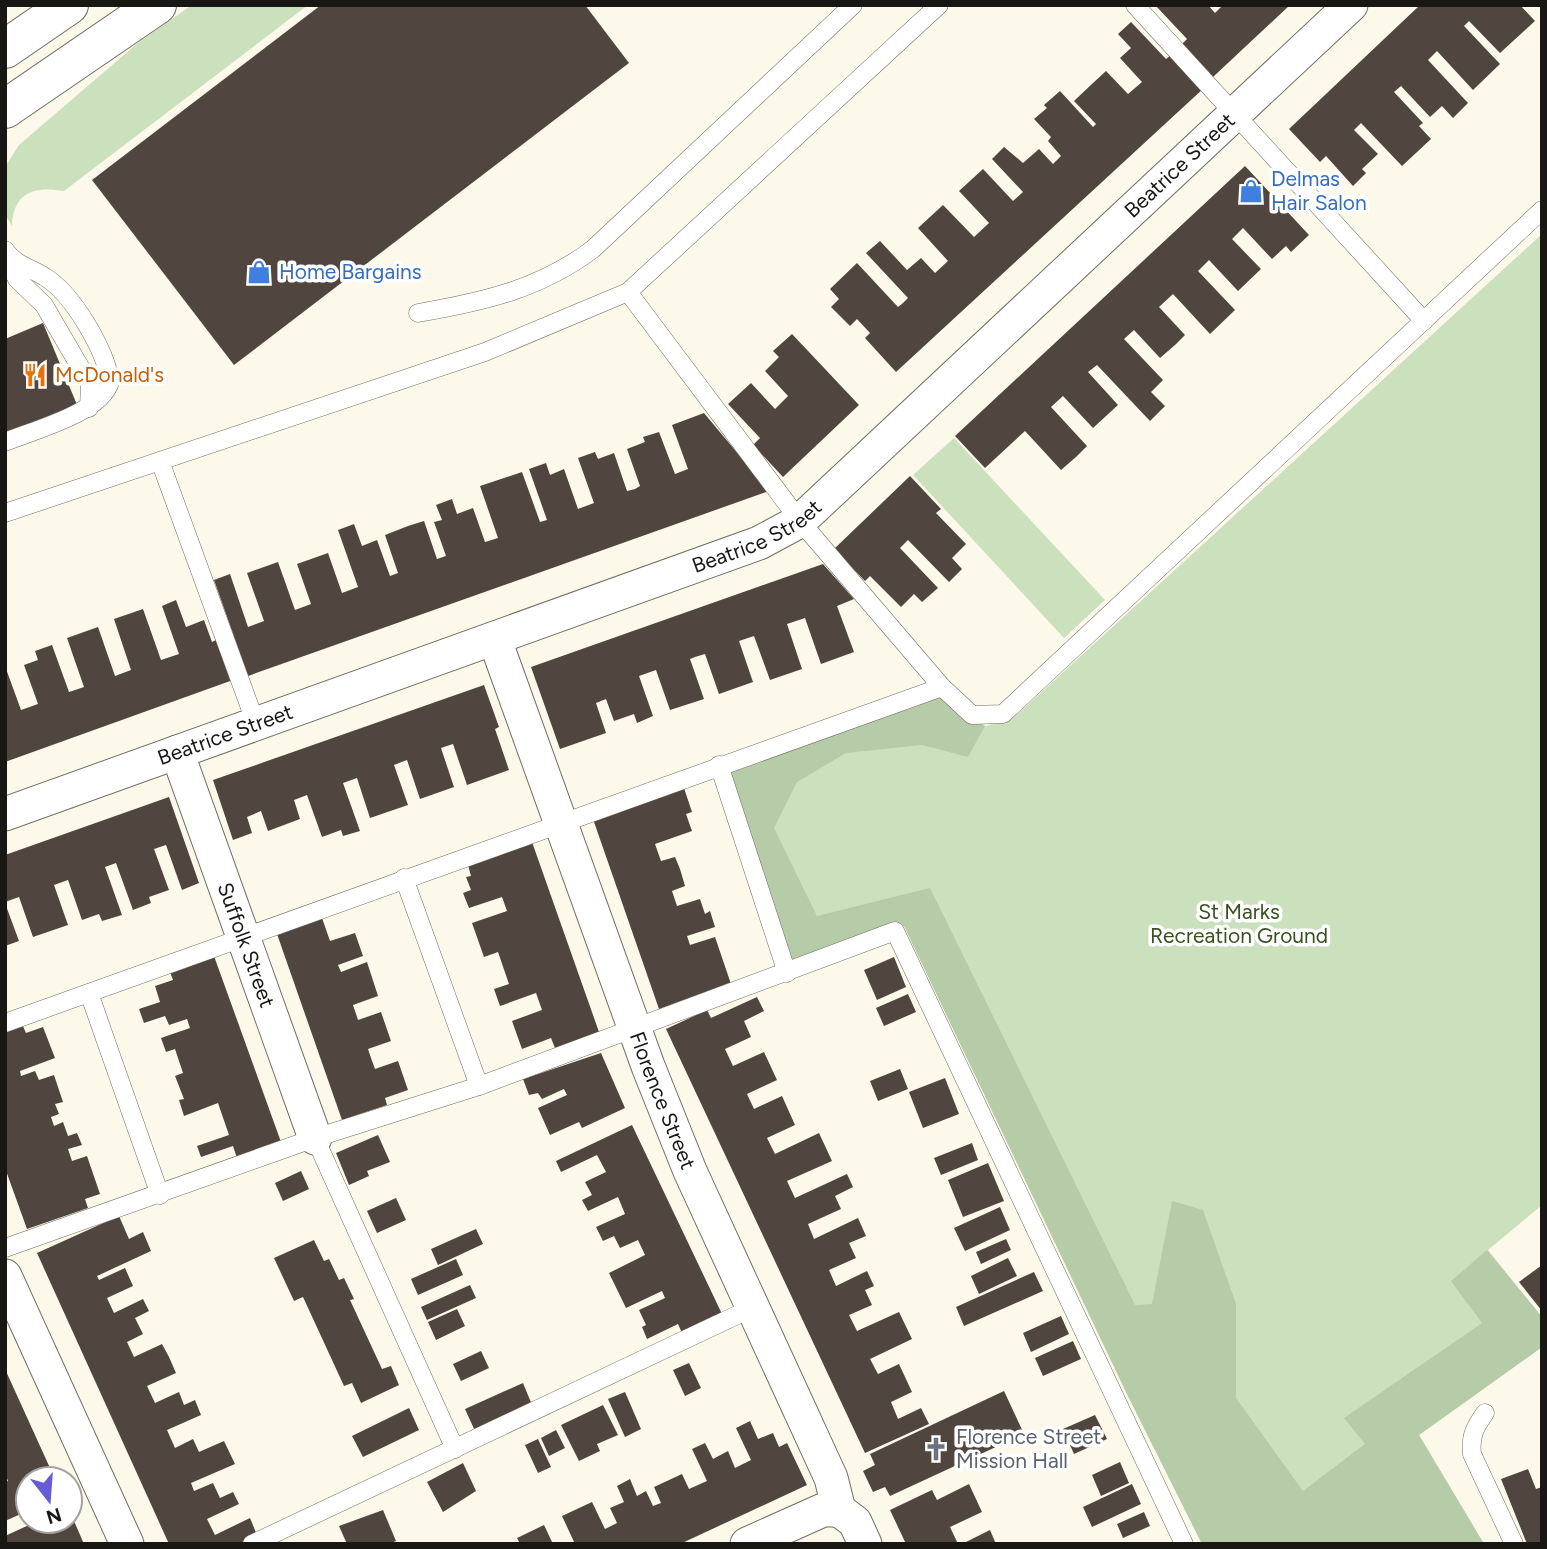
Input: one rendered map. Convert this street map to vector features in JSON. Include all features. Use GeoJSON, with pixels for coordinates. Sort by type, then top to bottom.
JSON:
{"type":"FeatureCollection","features":[{"type":"Feature","properties":{"kind":"main road"},"geometry":{"type":"LineString","coordinates":[[5,49],[69,5]]}},
{"type":"Feature","properties":{"kind":"main road"},"geometry":{"type":"LineString","coordinates":[[5,110],[157,5]]}},
{"type":"Feature","properties":{"kind":"street","name":"Beatrice Street"},"geometry":{"type":"LineString","coordinates":[[5,814],[760,543],[800,521],[1351,5]]}},
{"type":"Feature","properties":{"kind":"street","name":"Florence Street"},"geometry":{"type":"LineString","coordinates":[[495,640],[634,1029],[690,1171],[831,1478],[839,1510],[855,1522],[865,1544]]}},
{"type":"Feature","properties":{"kind":"street","name":"Suffolk Street"},"geometry":{"type":"LineString","coordinates":[[177,752],[315,1138]]}},
{"type":"Feature","properties":{"kind":"street"},"geometry":{"type":"LineString","coordinates":[[5,1276],[127,1544]]}},
{"type":"Feature","properties":{"kind":"street"},"geometry":{"type":"LineString","coordinates":[[747,1544],[823,1510],[839,1510]]}},
{"type":"Feature","properties":{"kind":"lane"},"geometry":{"type":"LineString","coordinates":[[418,313],[490,300],[523,290],[568,267],[593,249],[853,5]]}},
{"type":"Feature","properties":{"kind":"lane"},"geometry":{"type":"LineString","coordinates":[[5,513],[485,352],[628,292],[939,5]]}},
{"type":"Feature","properties":{"kind":"lane"},"geometry":{"type":"LineString","coordinates":[[1135,5],[1424,321]]}},
{"type":"Feature","properties":{"kind":"lane"},"geometry":{"type":"LineString","coordinates":[[628,292],[800,521],[942,687],[972,715],[1003,714],[1542,210]]}},
{"type":"Feature","properties":{"kind":"lane"},"geometry":{"type":"LineString","coordinates":[[5,250],[18,264],[52,282],[88,326],[110,382],[102,399],[89,408],[5,442]]}},
{"type":"Feature","properties":{"kind":"lane"},"geometry":{"type":"LineString","coordinates":[[5,256],[17,279],[44,305],[90,384],[89,408]]}},
{"type":"Feature","properties":{"kind":"lane"},"geometry":{"type":"LineString","coordinates":[[160,461],[257,724]]}},
{"type":"Feature","properties":{"kind":"lane"},"geometry":{"type":"LineString","coordinates":[[5,1023],[942,687]]}},
{"type":"Feature","properties":{"kind":"lane"},"geometry":{"type":"LineString","coordinates":[[719,765],[788,973]]}},
{"type":"Feature","properties":{"kind":"lane"},"geometry":{"type":"LineString","coordinates":[[404,878],[479,1086]]}},
{"type":"Feature","properties":{"kind":"lane"},"geometry":{"type":"LineString","coordinates":[[5,1248],[315,1138],[479,1086],[895,931],[1184,1544]]}},
{"type":"Feature","properties":{"kind":"lane"},"geometry":{"type":"LineString","coordinates":[[89,993],[160,1195]]}},
{"type":"Feature","properties":{"kind":"lane"},"geometry":{"type":"LineString","coordinates":[[315,1138],[455,1449]]}},
{"type":"Feature","properties":{"kind":"lane"},"geometry":{"type":"LineString","coordinates":[[252,1544],[752,1308]]}},
{"type":"Feature","properties":{"kind":"lane"},"geometry":{"type":"LineString","coordinates":[[1485,1413],[1474,1427],[1470,1441],[1472,1454],[1514,1544]]}},
{"type":"Feature","properties":{"kind":"green space"},"geometry":{"type":"Polygon","coordinates":[[[192,5],[308,5],[64,191],[35,191],[21,199],[16,205],[12,226],[5,214],[5,167],[19,145],[139,42],[192,5]]]}},
{"type":"Feature","properties":{"kind":"green space","name":"St Marks Recreation Ground"},"geometry":{"type":"Polygon","coordinates":[[[1542,234],[1542,1205],[1488,1250],[1542,1317],[1542,1347],[1419,1435],[1484,1544],[1202,1544],[1127,1394],[904,926],[791,965],[730,773],[938,695],[985,726],[1012,719],[1542,234]]]}},
{"type":"Feature","properties":{"kind":"green space"},"geometry":{"type":"Polygon","coordinates":[[[954,438],[1105,600],[1064,638],[913,475],[954,438]]]}},
{"type":"Feature","properties":{"kind":"green space"},"geometry":{"type":"Polygon","coordinates":[[[938,695],[985,726],[968,757],[922,745],[846,753],[797,782],[774,828],[817,916],[930,888],[1135,1305],[1152,1304],[1172,1201],[1203,1210],[1236,1304],[1236,1398],[1303,1491],[1365,1444],[1344,1418],[1482,1323],[1451,1281],[1487,1250],[1542,1317],[1542,1347],[1419,1435],[1484,1544],[1202,1544],[1127,1394],[904,926],[791,965],[730,773],[938,695]]]}},
{"type":"Feature","properties":{"kind":"building","name":"Home Bargains"},"geometry":{"type":"Polygon","coordinates":[[[321,5],[585,5],[629,63],[234,365],[92,180],[321,5]]]}},
{"type":"Feature","properties":{"kind":"building"},"geometry":{"type":"Polygon","coordinates":[[[1155,5],[1208,5],[1215,13],[1223,5],[1290,5],[1213,77],[1182,44],[1187,39],[1155,5]]]}},
{"type":"Feature","properties":{"kind":"building"},"geometry":{"type":"Polygon","coordinates":[[[1420,5],[1520,5],[1535,21],[1500,53],[1469,21],[1464,26],[1500,64],[1473,90],[1437,51],[1428,60],[1468,103],[1453,118],[1442,106],[1430,117],[1401,86],[1394,92],[1423,123],[1419,126],[1431,139],[1402,166],[1361,123],[1354,130],[1378,154],[1362,169],[1366,173],[1353,186],[1326,156],[1320,162],[1289,129],[1420,5]]]}},
{"type":"Feature","properties":{"kind":"building"},"geometry":{"type":"Polygon","coordinates":[[[1131,22],[1166,59],[1172,54],[1204,88],[896,372],[865,338],[870,333],[857,319],[850,326],[831,307],[839,299],[830,289],[857,263],[898,307],[903,303],[908,298],[866,253],[880,241],[907,270],[921,258],[935,273],[948,261],[918,228],[943,205],[974,237],[989,223],[959,191],[983,169],[1013,201],[1023,192],[992,159],[1004,147],[1023,163],[1039,149],[1053,164],[1061,156],[1048,141],[1051,137],[1034,119],[1047,108],[1044,105],[1060,91],[1093,127],[1096,124],[1074,101],[1106,71],[1128,94],[1142,82],[1120,58],[1131,48],[1118,34],[1131,22]]]}},
{"type":"Feature","properties":{"kind":"building"},"geometry":{"type":"Polygon","coordinates":[[[1245,166],[1309,235],[1291,252],[1286,246],[1272,259],[1243,228],[1232,239],[1261,269],[1238,291],[1209,260],[1198,271],[1235,310],[1210,334],[1173,294],[1159,307],[1185,335],[1175,345],[1160,358],[1134,330],[1124,339],[1163,380],[1151,392],[1165,406],[1150,421],[1097,365],[1088,372],[1118,405],[1093,428],[1063,396],[1051,407],[1087,446],[1076,457],[1061,470],[1025,431],[985,468],[955,436],[1245,166]]]}},
{"type":"Feature","properties":{"kind":"building","name":"McDonald's"},"geometry":{"type":"Polygon","coordinates":[[[43,323],[80,412],[5,443],[5,339],[43,323]]]}},
{"type":"Feature","properties":{"kind":"building"},"geometry":{"type":"Polygon","coordinates":[[[792,334],[859,405],[783,477],[753,445],[760,438],[728,404],[751,383],[775,409],[788,396],[765,371],[779,357],[773,351],[792,334]]]}},
{"type":"Feature","properties":{"kind":"building"},"geometry":{"type":"Polygon","coordinates":[[[704,413],[769,491],[248,676],[214,580],[230,574],[248,627],[264,621],[247,573],[278,562],[295,610],[311,604],[297,564],[328,553],[342,593],[358,587],[338,530],[354,524],[362,546],[377,540],[390,576],[398,573],[385,535],[408,526],[424,521],[437,559],[446,556],[434,522],[442,520],[436,505],[452,499],[457,514],[473,508],[485,542],[498,538],[480,486],[522,472],[540,522],[547,520],[529,469],[546,463],[550,475],[564,469],[578,509],[594,503],[578,458],[595,452],[598,459],[614,453],[627,491],[635,489],[640,486],[627,449],[645,442],[643,437],[659,432],[675,474],[688,469],[672,425],[704,413]]]}},
{"type":"Feature","properties":{"kind":"building"},"geometry":{"type":"Polygon","coordinates":[[[910,476],[941,509],[936,513],[966,544],[952,558],[962,569],[949,582],[908,540],[900,548],[938,588],[922,602],[914,594],[901,607],[870,576],[865,581],[834,549],[910,476]]]}},
{"type":"Feature","properties":{"kind":"building"},"geometry":{"type":"Polygon","coordinates":[[[823,564],[854,599],[837,606],[854,652],[821,664],[805,618],[787,624],[802,669],[770,680],[754,636],[739,641],[753,682],[719,694],[705,654],[695,657],[690,659],[704,699],[670,710],[656,670],[639,676],[653,716],[637,723],[634,714],[614,721],[606,699],[596,703],[606,733],[560,749],[531,667],[823,564]]]}},
{"type":"Feature","properties":{"kind":"building"},"geometry":{"type":"Polygon","coordinates":[[[176,600],[186,627],[204,620],[212,642],[218,639],[233,680],[5,762],[5,666],[21,710],[38,704],[24,665],[38,660],[35,651],[52,645],[69,692],[84,687],[67,638],[98,627],[115,676],[131,670],[114,619],[143,609],[161,660],[179,654],[162,606],[176,600]]]}},
{"type":"Feature","properties":{"kind":"building"},"geometry":{"type":"Polygon","coordinates":[[[484,685],[499,727],[495,729],[509,770],[467,785],[453,744],[441,748],[454,787],[420,799],[407,760],[394,765],[408,805],[370,818],[357,778],[343,783],[360,831],[343,836],[341,830],[322,837],[307,795],[294,800],[300,819],[268,831],[261,811],[247,817],[252,833],[233,840],[213,780],[484,685]]]}},
{"type":"Feature","properties":{"kind":"building"},"geometry":{"type":"Polygon","coordinates":[[[684,788],[692,812],[686,814],[692,831],[655,844],[661,861],[675,857],[680,869],[685,886],[672,891],[677,906],[700,899],[705,914],[710,911],[715,927],[687,936],[690,945],[715,937],[731,984],[659,1009],[593,819],[684,788]]]}},
{"type":"Feature","properties":{"kind":"building"},"geometry":{"type":"Polygon","coordinates":[[[169,797],[199,883],[182,890],[166,845],[154,849],[169,890],[149,897],[151,903],[133,910],[116,863],[105,867],[122,915],[102,921],[99,914],[82,920],[68,880],[54,885],[68,925],[33,937],[19,897],[5,902],[5,855],[169,797]]]}},
{"type":"Feature","properties":{"kind":"building"},"geometry":{"type":"Polygon","coordinates":[[[532,842],[599,1032],[555,1048],[551,1038],[522,1049],[512,1021],[542,1010],[536,993],[500,1006],[494,989],[509,984],[498,952],[484,957],[472,923],[507,911],[502,897],[469,908],[463,893],[471,890],[466,877],[471,876],[468,865],[532,842]]]}},
{"type":"Feature","properties":{"kind":"building"},"geometry":{"type":"Polygon","coordinates":[[[5,903],[19,941],[5,946],[5,903]]]}},
{"type":"Feature","properties":{"kind":"building"},"geometry":{"type":"Polygon","coordinates":[[[322,918],[330,941],[355,933],[363,956],[338,965],[341,972],[367,962],[378,996],[353,1005],[358,1020],[381,1012],[391,1041],[368,1049],[371,1058],[375,1069],[398,1061],[408,1090],[385,1098],[387,1105],[342,1120],[277,934],[322,918]]]}},
{"type":"Feature","properties":{"kind":"building"},"geometry":{"type":"Polygon","coordinates":[[[214,956],[281,1142],[237,1158],[233,1146],[201,1157],[197,1146],[229,1135],[218,1103],[184,1116],[179,1100],[184,1099],[175,1076],[183,1073],[175,1049],[166,1052],[161,1038],[190,1028],[187,1019],[169,1025],[165,1016],[144,1023],[139,1009],[160,1002],[155,986],[173,980],[170,972],[214,956]]]}},
{"type":"Feature","properties":{"kind":"building"},"geometry":{"type":"Polygon","coordinates":[[[894,957],[906,987],[877,1000],[864,970],[894,957]]]}},
{"type":"Feature","properties":{"kind":"building"},"geometry":{"type":"Polygon","coordinates":[[[908,994],[916,1012],[884,1026],[876,1008],[908,994]]]}},
{"type":"Feature","properties":{"kind":"building"},"geometry":{"type":"Polygon","coordinates":[[[757,997],[764,1011],[744,1021],[751,1037],[725,1049],[733,1066],[764,1052],[777,1080],[747,1094],[754,1109],[782,1096],[795,1125],[767,1138],[775,1154],[819,1133],[832,1161],[787,1181],[795,1198],[847,1174],[853,1187],[835,1196],[841,1209],[808,1224],[814,1239],[858,1218],[866,1236],[849,1243],[856,1258],[829,1270],[836,1286],[867,1271],[874,1286],[865,1290],[872,1305],[849,1315],[857,1331],[899,1312],[912,1339],[870,1359],[878,1374],[899,1364],[912,1392],[891,1402],[898,1419],[921,1408],[929,1424],[865,1453],[666,1029],[707,1010],[711,1018],[757,997]]]}},
{"type":"Feature","properties":{"kind":"building"},"geometry":{"type":"Polygon","coordinates":[[[22,1024],[26,1033],[43,1027],[55,1058],[20,1071],[21,1076],[35,1071],[39,1080],[54,1075],[63,1102],[55,1104],[59,1114],[51,1117],[54,1126],[63,1122],[68,1136],[77,1133],[82,1145],[68,1149],[72,1161],[87,1156],[100,1194],[85,1199],[88,1208],[27,1229],[5,1168],[5,1029],[22,1024]]]}},
{"type":"Feature","properties":{"kind":"building"},"geometry":{"type":"Polygon","coordinates":[[[601,1053],[625,1108],[582,1128],[579,1122],[550,1135],[538,1108],[567,1095],[564,1089],[542,1099],[538,1093],[529,1095],[523,1079],[601,1053]]]}},
{"type":"Feature","properties":{"kind":"building"},"geometry":{"type":"Polygon","coordinates":[[[900,1069],[908,1089],[878,1101],[870,1081],[900,1069]]]}},
{"type":"Feature","properties":{"kind":"building"},"geometry":{"type":"Polygon","coordinates":[[[945,1078],[959,1114],[923,1128],[909,1092],[945,1078]]]}},
{"type":"Feature","properties":{"kind":"building"},"geometry":{"type":"Polygon","coordinates":[[[632,1125],[722,1314],[682,1333],[678,1324],[647,1339],[642,1327],[646,1325],[639,1310],[665,1298],[662,1291],[626,1308],[609,1273],[645,1255],[638,1240],[620,1248],[614,1236],[603,1241],[596,1227],[625,1214],[618,1197],[588,1211],[582,1200],[592,1195],[585,1182],[606,1172],[597,1155],[561,1172],[556,1161],[632,1125]]]}},
{"type":"Feature","properties":{"kind":"building"},"geometry":{"type":"Polygon","coordinates":[[[378,1135],[390,1162],[367,1171],[369,1176],[349,1185],[336,1153],[378,1135]]]}},
{"type":"Feature","properties":{"kind":"building"},"geometry":{"type":"Polygon","coordinates":[[[972,1143],[978,1160],[941,1175],[934,1158],[972,1143]]]}},
{"type":"Feature","properties":{"kind":"building"},"geometry":{"type":"Polygon","coordinates":[[[988,1163],[1004,1201],[963,1217],[948,1180],[988,1163]]]}},
{"type":"Feature","properties":{"kind":"building"},"geometry":{"type":"Polygon","coordinates":[[[301,1171],[309,1189],[283,1201],[275,1183],[301,1171]]]}},
{"type":"Feature","properties":{"kind":"building"},"geometry":{"type":"Polygon","coordinates":[[[396,1198],[406,1220],[377,1233],[367,1211],[396,1198]]]}},
{"type":"Feature","properties":{"kind":"building"},"geometry":{"type":"Polygon","coordinates":[[[1000,1207],[1010,1230],[965,1251],[954,1228],[1000,1207]]]}},
{"type":"Feature","properties":{"kind":"building"},"geometry":{"type":"Polygon","coordinates":[[[119,1216],[129,1239],[143,1232],[151,1251],[97,1276],[99,1280],[125,1268],[133,1286],[107,1298],[114,1313],[143,1299],[149,1311],[135,1318],[143,1334],[127,1342],[134,1357],[162,1344],[169,1357],[176,1373],[147,1386],[155,1403],[179,1392],[184,1405],[195,1400],[201,1415],[167,1430],[175,1448],[193,1439],[199,1452],[224,1441],[235,1464],[191,1483],[194,1491],[213,1483],[220,1498],[233,1492],[239,1504],[207,1519],[215,1535],[250,1518],[257,1535],[238,1544],[169,1544],[37,1253],[119,1216]]]}},
{"type":"Feature","properties":{"kind":"building"},"geometry":{"type":"Polygon","coordinates":[[[476,1229],[483,1244],[438,1265],[431,1249],[476,1229]]]}},
{"type":"Feature","properties":{"kind":"building"},"geometry":{"type":"Polygon","coordinates":[[[1006,1239],[1011,1250],[981,1264],[976,1252],[1006,1239]]]}},
{"type":"Feature","properties":{"kind":"building"},"geometry":{"type":"Polygon","coordinates":[[[314,1240],[324,1261],[329,1259],[339,1280],[344,1278],[354,1299],[350,1300],[382,1369],[391,1366],[399,1385],[361,1403],[352,1383],[344,1386],[303,1297],[294,1301],[274,1258],[314,1240]]]}},
{"type":"Feature","properties":{"kind":"building"},"geometry":{"type":"Polygon","coordinates":[[[1008,1258],[1017,1276],[979,1294],[971,1276],[1008,1258]]]}},
{"type":"Feature","properties":{"kind":"building"},"geometry":{"type":"Polygon","coordinates":[[[456,1259],[463,1275],[418,1295],[411,1279],[456,1259]]]}},
{"type":"Feature","properties":{"kind":"building"},"geometry":{"type":"Polygon","coordinates":[[[1542,1265],[1542,1311],[1519,1282],[1542,1265]]]}},
{"type":"Feature","properties":{"kind":"building"},"geometry":{"type":"Polygon","coordinates":[[[1034,1272],[1043,1291],[964,1326],[956,1307],[1034,1272]]]}},
{"type":"Feature","properties":{"kind":"building"},"geometry":{"type":"Polygon","coordinates":[[[470,1285],[476,1298],[427,1320],[421,1307],[470,1285]]]}},
{"type":"Feature","properties":{"kind":"building"},"geometry":{"type":"Polygon","coordinates":[[[457,1309],[465,1326],[436,1340],[428,1322],[457,1309]]]}},
{"type":"Feature","properties":{"kind":"building"},"geometry":{"type":"Polygon","coordinates":[[[1061,1316],[1069,1334],[1031,1352],[1023,1333],[1061,1316]]]}},
{"type":"Feature","properties":{"kind":"building"},"geometry":{"type":"Polygon","coordinates":[[[1073,1341],[1081,1359],[1043,1376],[1035,1358],[1073,1341]]]}},
{"type":"Feature","properties":{"kind":"building"},"geometry":{"type":"Polygon","coordinates":[[[481,1351],[489,1368],[461,1381],[453,1364],[481,1351]]]}},
{"type":"Feature","properties":{"kind":"building"},"geometry":{"type":"Polygon","coordinates":[[[689,1363],[701,1388],[685,1396],[673,1370],[689,1363]]]}},
{"type":"Feature","properties":{"kind":"building"},"geometry":{"type":"Polygon","coordinates":[[[5,1369],[49,1465],[14,1465],[14,1517],[5,1521],[5,1482],[8,1481],[5,1474],[5,1369]]]}},
{"type":"Feature","properties":{"kind":"building"},"geometry":{"type":"Polygon","coordinates":[[[523,1383],[532,1405],[475,1431],[465,1409],[523,1383]]]}},
{"type":"Feature","properties":{"kind":"building","name":"Florence Street Mission Hall"},"geometry":{"type":"Polygon","coordinates":[[[1004,1391],[1024,1434],[890,1496],[885,1487],[873,1492],[863,1471],[875,1465],[870,1454],[1004,1391]]]}},
{"type":"Feature","properties":{"kind":"building"},"geometry":{"type":"Polygon","coordinates":[[[625,1392],[641,1429],[625,1437],[608,1399],[625,1392]]]}},
{"type":"Feature","properties":{"kind":"building"},"geometry":{"type":"Polygon","coordinates":[[[603,1405],[618,1435],[597,1444],[600,1451],[579,1461],[561,1425],[603,1405]]]}},
{"type":"Feature","properties":{"kind":"building"},"geometry":{"type":"Polygon","coordinates":[[[409,1408],[419,1430],[363,1457],[352,1436],[409,1408]]]}},
{"type":"Feature","properties":{"kind":"building"},"geometry":{"type":"Polygon","coordinates":[[[1095,1415],[1107,1439],[1074,1454],[1063,1429],[1095,1415]]]}},
{"type":"Feature","properties":{"kind":"building"},"geometry":{"type":"Polygon","coordinates":[[[750,1421],[758,1439],[773,1433],[779,1447],[787,1443],[807,1485],[680,1544],[575,1544],[562,1516],[592,1502],[605,1529],[617,1523],[610,1508],[624,1502],[617,1486],[630,1479],[637,1496],[646,1491],[653,1506],[661,1503],[654,1487],[682,1474],[689,1489],[707,1481],[692,1449],[705,1443],[713,1459],[728,1451],[735,1468],[751,1460],[736,1428],[750,1421]]]}},
{"type":"Feature","properties":{"kind":"building"},"geometry":{"type":"Polygon","coordinates":[[[556,1430],[565,1448],[549,1456],[541,1438],[556,1430]]]}},
{"type":"Feature","properties":{"kind":"building"},"geometry":{"type":"Polygon","coordinates":[[[538,1439],[551,1467],[538,1473],[525,1445],[538,1439]]]}},
{"type":"Feature","properties":{"kind":"building"},"geometry":{"type":"Polygon","coordinates":[[[1120,1462],[1129,1483],[1101,1496],[1092,1475],[1120,1462]]]}},
{"type":"Feature","properties":{"kind":"building"},"geometry":{"type":"Polygon","coordinates":[[[463,1463],[476,1491],[443,1512],[427,1482],[463,1463]]]}},
{"type":"Feature","properties":{"kind":"building"},"geometry":{"type":"Polygon","coordinates":[[[1528,1469],[1536,1489],[1542,1487],[1542,1544],[1527,1544],[1501,1479],[1528,1469]]]}},
{"type":"Feature","properties":{"kind":"building"},"geometry":{"type":"Polygon","coordinates":[[[969,1484],[982,1512],[950,1527],[958,1544],[906,1544],[890,1510],[932,1490],[937,1500],[969,1484]]]}},
{"type":"Feature","properties":{"kind":"building"},"geometry":{"type":"Polygon","coordinates":[[[1132,1484],[1141,1504],[1092,1527],[1083,1507],[1132,1484]]]}},
{"type":"Feature","properties":{"kind":"building"},"geometry":{"type":"Polygon","coordinates":[[[383,1510],[396,1541],[388,1544],[347,1544],[339,1526],[383,1510]]]}},
{"type":"Feature","properties":{"kind":"building"},"geometry":{"type":"Polygon","coordinates":[[[1144,1512],[1150,1526],[1123,1538],[1117,1524],[1144,1512]]]}},
{"type":"Feature","properties":{"kind":"building"},"geometry":{"type":"Polygon","coordinates":[[[544,1525],[553,1544],[520,1544],[517,1538],[544,1525]]]}},
{"type":"Feature","properties":{"kind":"building"},"geometry":{"type":"Polygon","coordinates":[[[990,1530],[996,1544],[962,1544],[990,1530]]]}},
{"type":"Feature","properties":{"kind":"building"},"geometry":{"type":"Polygon","coordinates":[[[14,1532],[14,1535],[80,1535],[84,1544],[5,1544],[5,1536],[14,1532]]]}},
{"type":"Feature","properties":{"kind":"place","name":"Delmas Hair Salon"},"geometry":{"type":"Point","coordinates":[1251,191]}},
{"type":"Feature","properties":{"kind":"place","name":"Home Bargains"},"geometry":{"type":"Point","coordinates":[259,272]}},
{"type":"Feature","properties":{"kind":"place","name":"McDonald's"},"geometry":{"type":"Point","coordinates":[35,375]}},
{"type":"Feature","properties":{"kind":"place","name":"Florence Street Mission Hall"},"geometry":{"type":"Point","coordinates":[936,1449]}}]}
